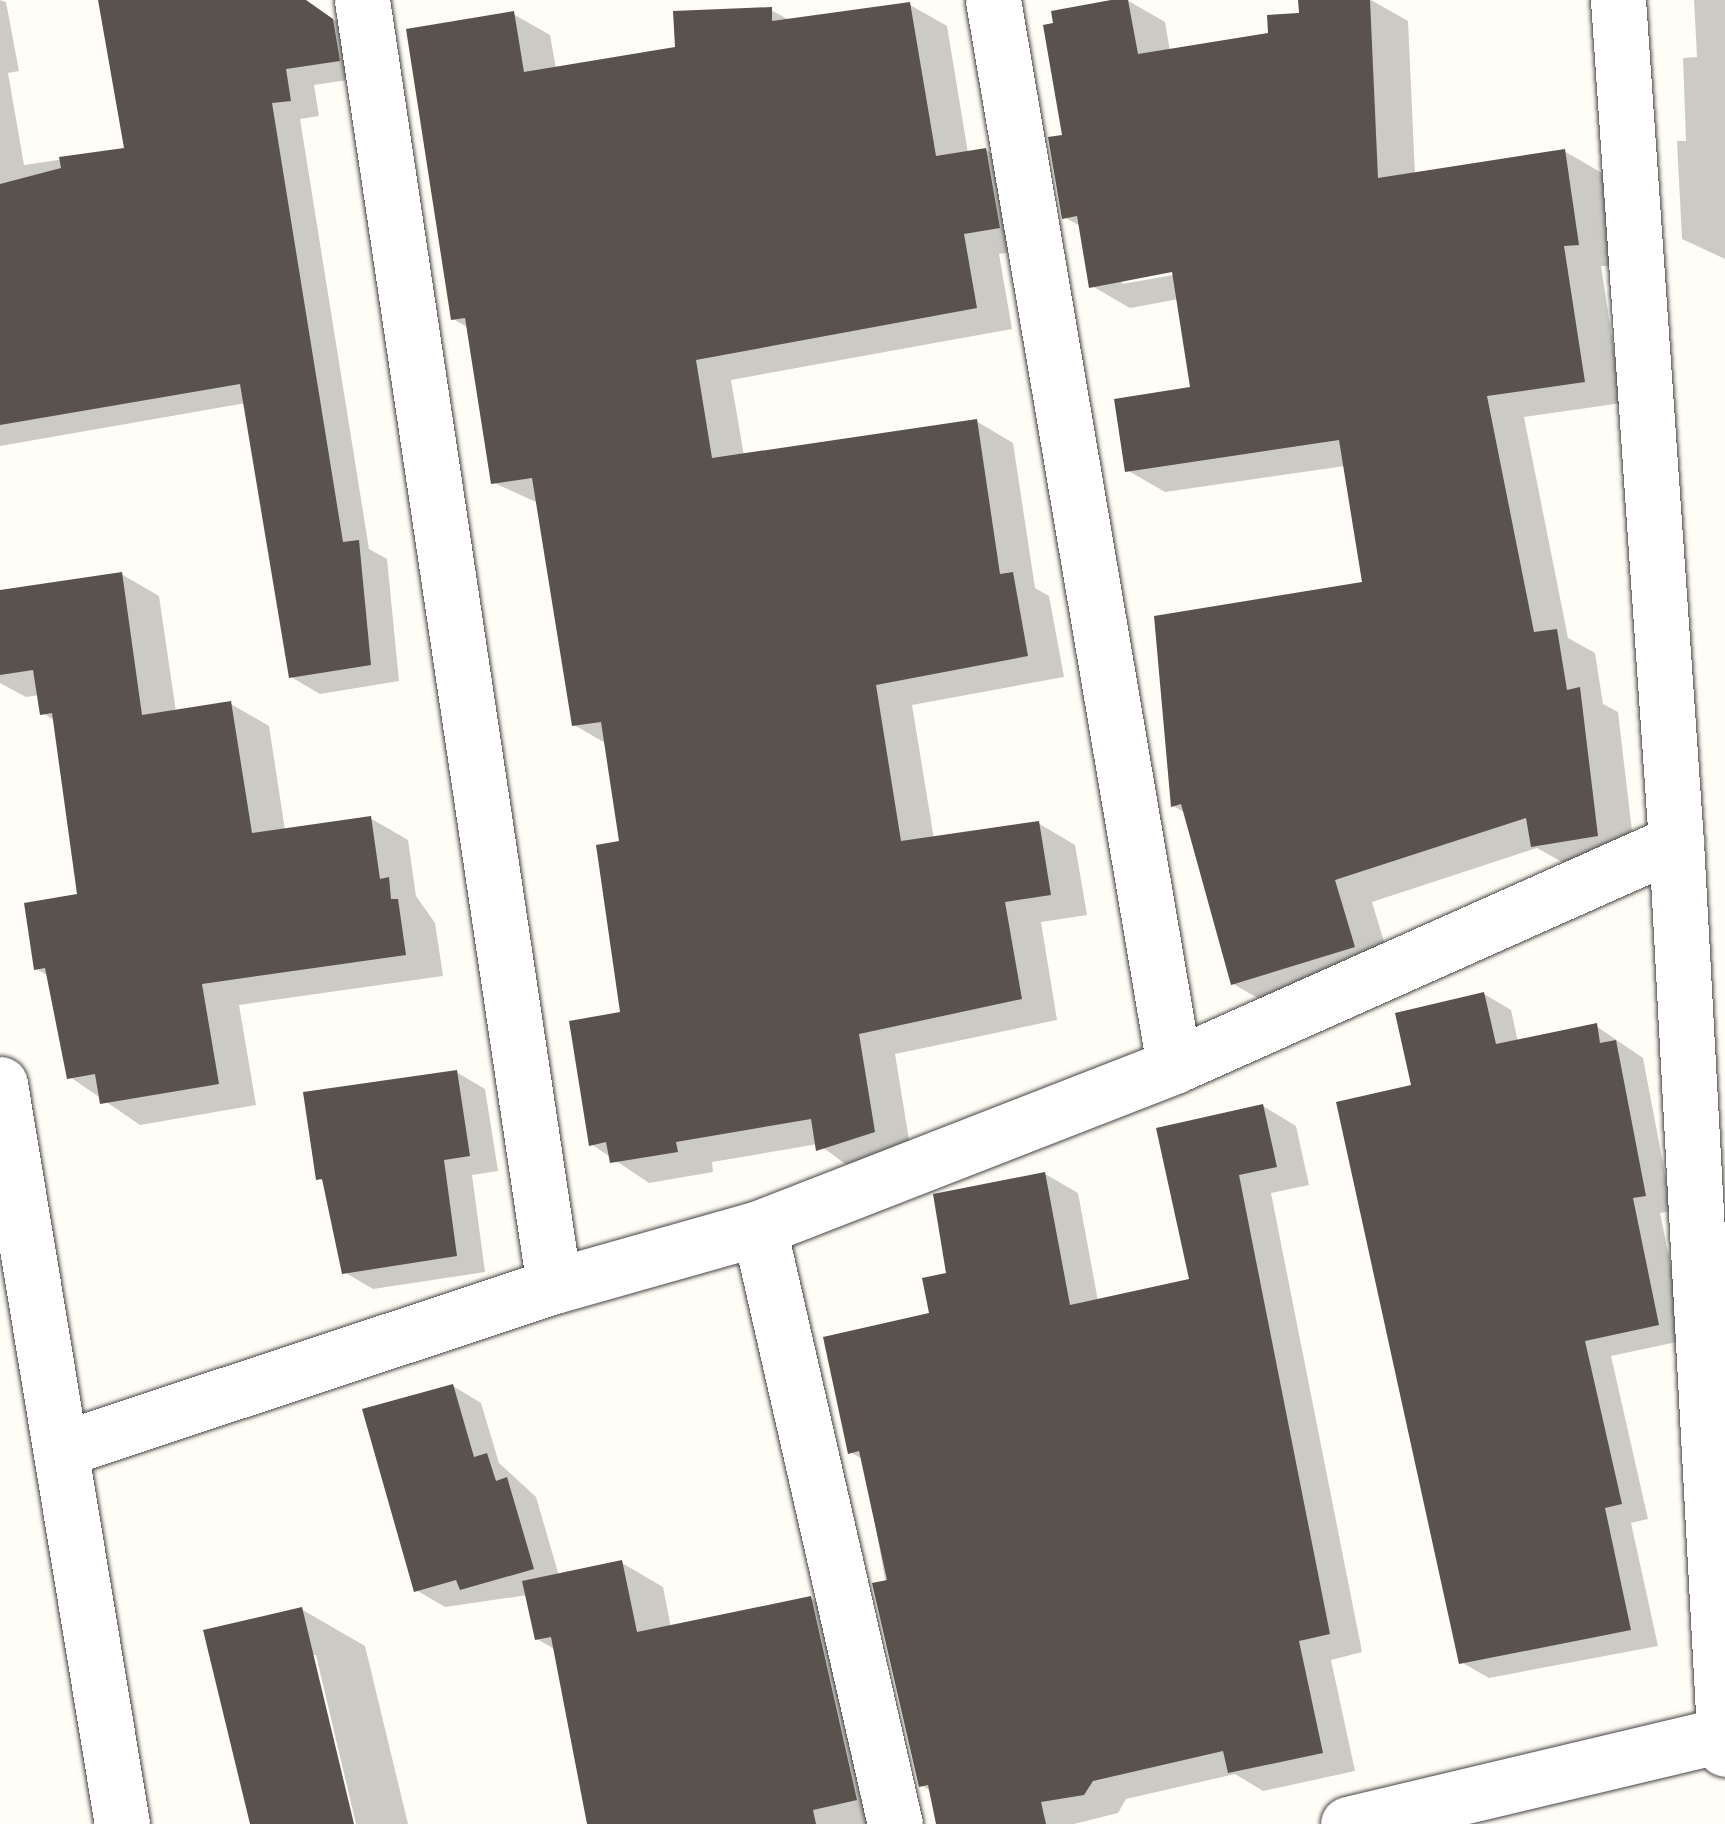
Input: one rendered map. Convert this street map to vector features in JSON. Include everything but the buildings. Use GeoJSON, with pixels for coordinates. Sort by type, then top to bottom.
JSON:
{"type":"FeatureCollection","features":[{"type":"Feature","properties":{"kind":"street"},"geometry":{"type":"LineString","coordinates":[[362,0],[554,1286]]}},
{"type":"Feature","properties":{"kind":"street"},"geometry":{"type":"LineString","coordinates":[[993,0],[1174,1066]]}},
{"type":"Feature","properties":{"kind":"street"},"geometry":{"type":"LineString","coordinates":[[1348,1824],[1724,1739],[1676,842],[1618,0]]}},
{"type":"Feature","properties":{"kind":"street"},"geometry":{"type":"LineString","coordinates":[[62,1449],[554,1286],[759,1228],[1174,1066],[1676,842]]}},
{"type":"Feature","properties":{"kind":"street"},"geometry":{"type":"LineString","coordinates":[[0,1084],[122,1824]]}},
{"type":"Feature","properties":{"kind":"street"},"geometry":{"type":"LineString","coordinates":[[759,1228],[896,1824]]}}]}
